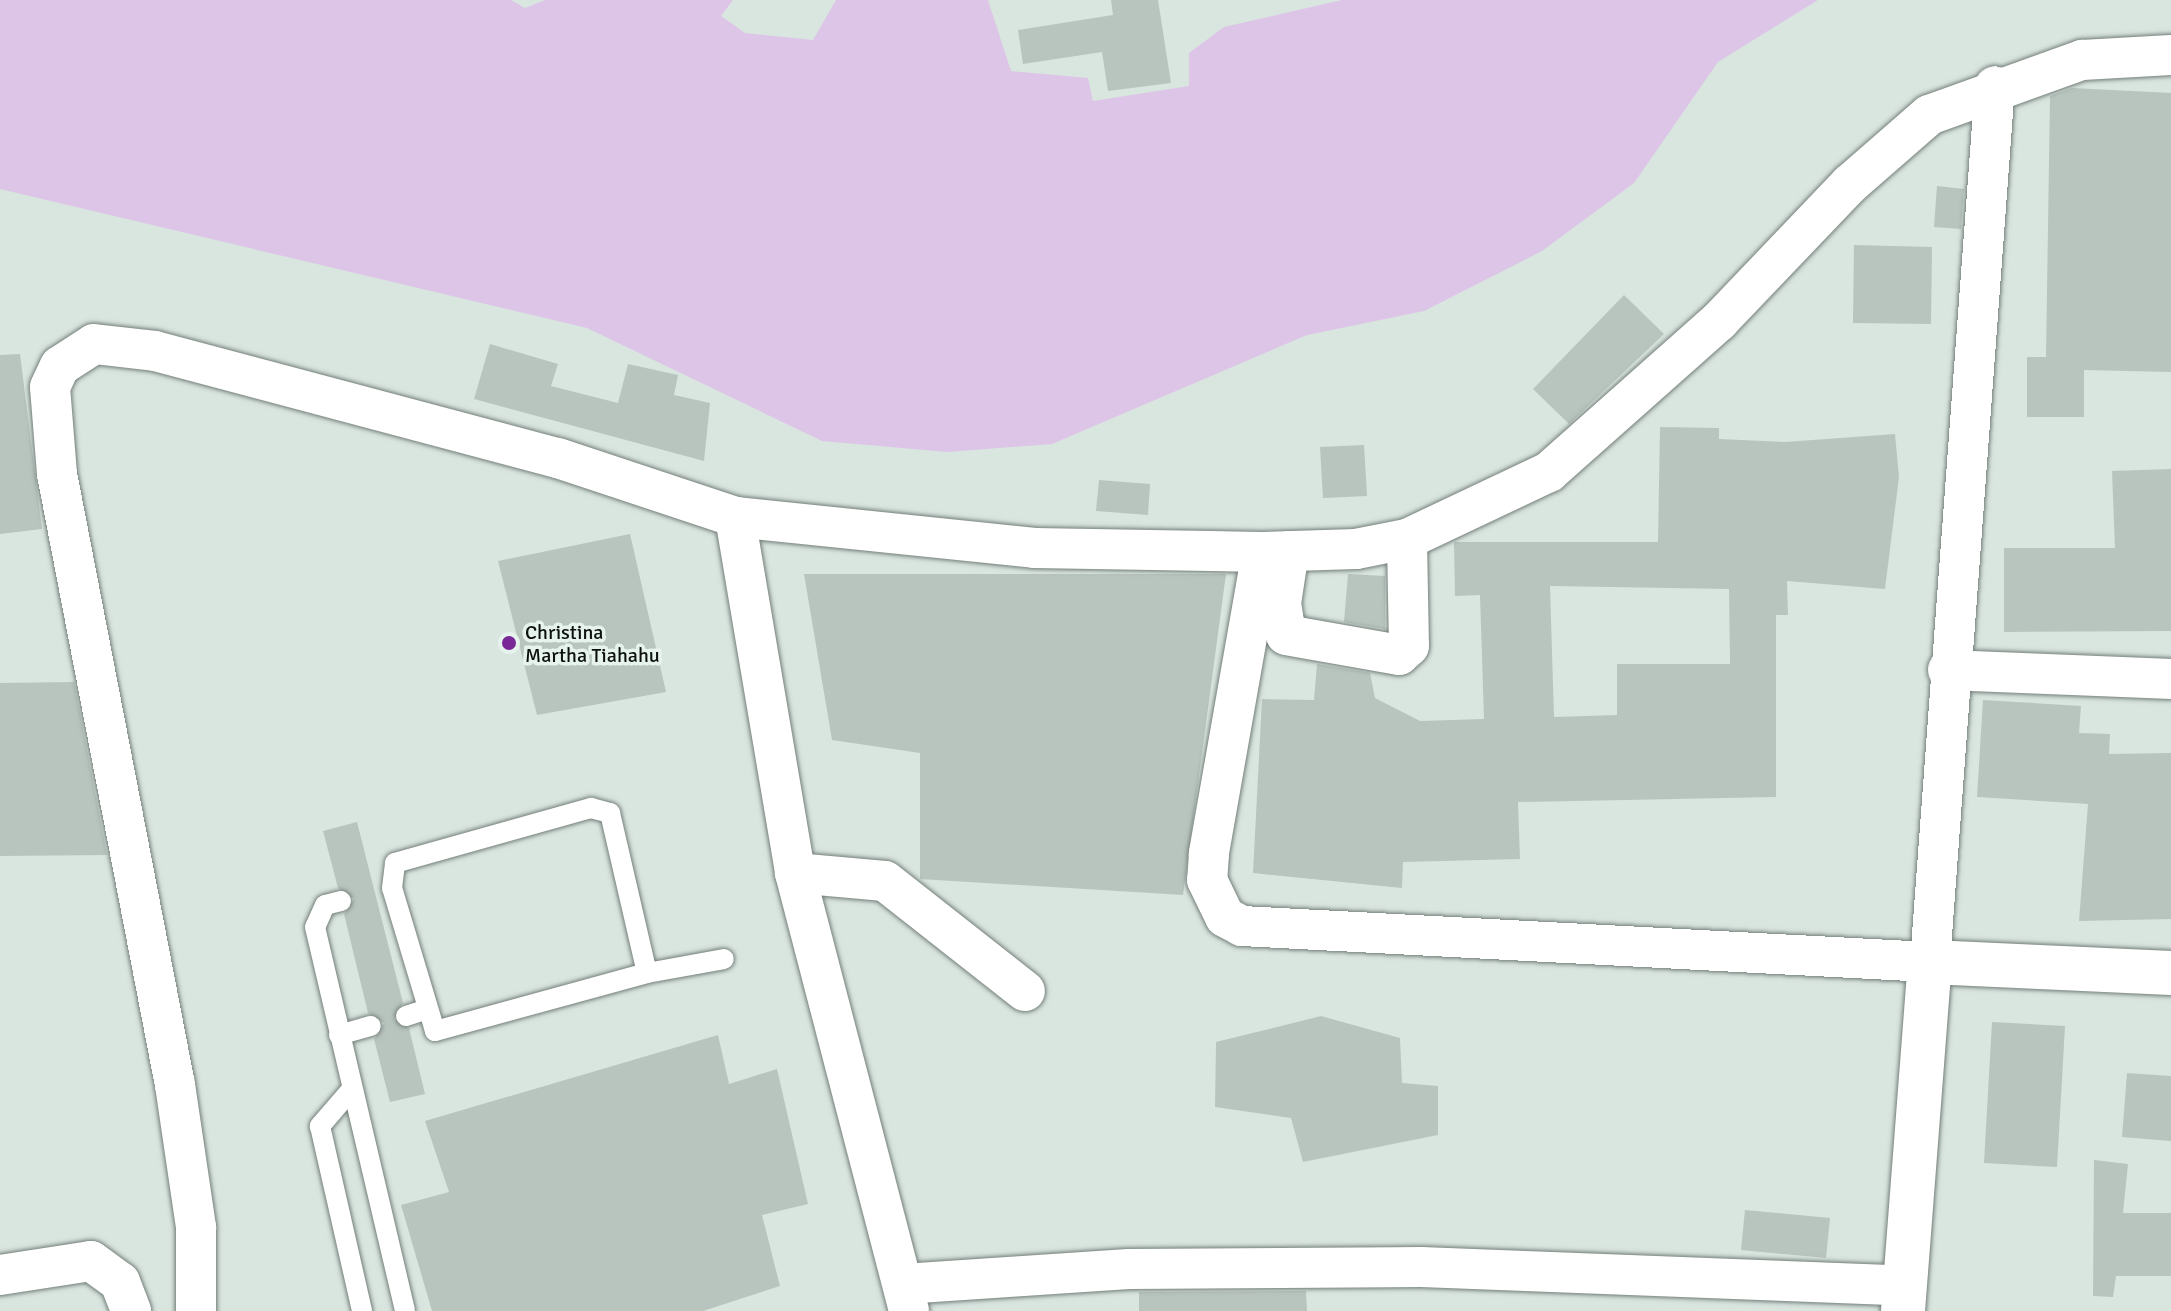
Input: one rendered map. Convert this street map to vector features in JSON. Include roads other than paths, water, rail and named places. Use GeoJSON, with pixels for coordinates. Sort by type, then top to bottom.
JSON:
{"type":"FeatureCollection","features":[{"type":"Feature","properties":{"kind":"street"},"geometry":{"type":"LineString","coordinates":[[196,1311],[196,1227],[175,1085],[57,474],[50,387],[60,366],[94,344],[155,351],[558,458],[735,517],[1034,548],[1275,552],[1407,539],[1549,472],[1719,321],[1895,144],[1929,115],[1995,86],[2082,60],[2171,55]]}},
{"type":"Feature","properties":{"kind":"street"},"geometry":{"type":"LineString","coordinates":[[735,517],[795,873],[906,1298],[1129,1269],[1421,1267],[1904,1299],[1930,962],[1948,670],[1984,293],[1995,86]]}},
{"type":"Feature","properties":{"kind":"street"},"geometry":{"type":"LineString","coordinates":[[1275,552],[1286,635],[1399,655],[1409,646],[1407,539]]}},
{"type":"Feature","properties":{"kind":"street"},"geometry":{"type":"LineString","coordinates":[[1275,552],[1209,854],[1207,880],[1225,917],[1242,926],[2171,973]]}},
{"type":"Feature","properties":{"kind":"street"},"geometry":{"type":"LineString","coordinates":[[1948,670],[2171,679]]}},
{"type":"Feature","properties":{"kind":"street"},"geometry":{"type":"LineString","coordinates":[[795,873],[885,881],[1025,991]]}},
{"type":"Feature","properties":{"kind":"street"},"geometry":{"type":"LineString","coordinates":[[0,1275],[91,1261],[120,1282],[131,1311]]}},
{"type":"Feature","properties":{"kind":"lane"},"geometry":{"type":"LineString","coordinates":[[647,973],[610,813],[600,809],[404,855],[384,890],[435,1031],[444,1032],[647,973],[724,959]]}},
{"type":"Feature","properties":{"kind":"lane"},"geometry":{"type":"LineString","coordinates":[[341,901],[325,905],[315,927],[405,1311]]}},
{"type":"Feature","properties":{"kind":"lane"},"geometry":{"type":"LineString","coordinates":[[406,1016],[427,1009]]}},
{"type":"Feature","properties":{"kind":"lane"},"geometry":{"type":"LineString","coordinates":[[339,1035],[371,1026]]}},
{"type":"Feature","properties":{"kind":"lane"},"geometry":{"type":"LineString","coordinates":[[351,1090],[320,1126],[362,1311]]}},
{"type":"Feature","properties":{"kind":"place","name":"Christina Martha Tiahahu"},"geometry":{"type":"Point","coordinates":[509,643]}}]}
